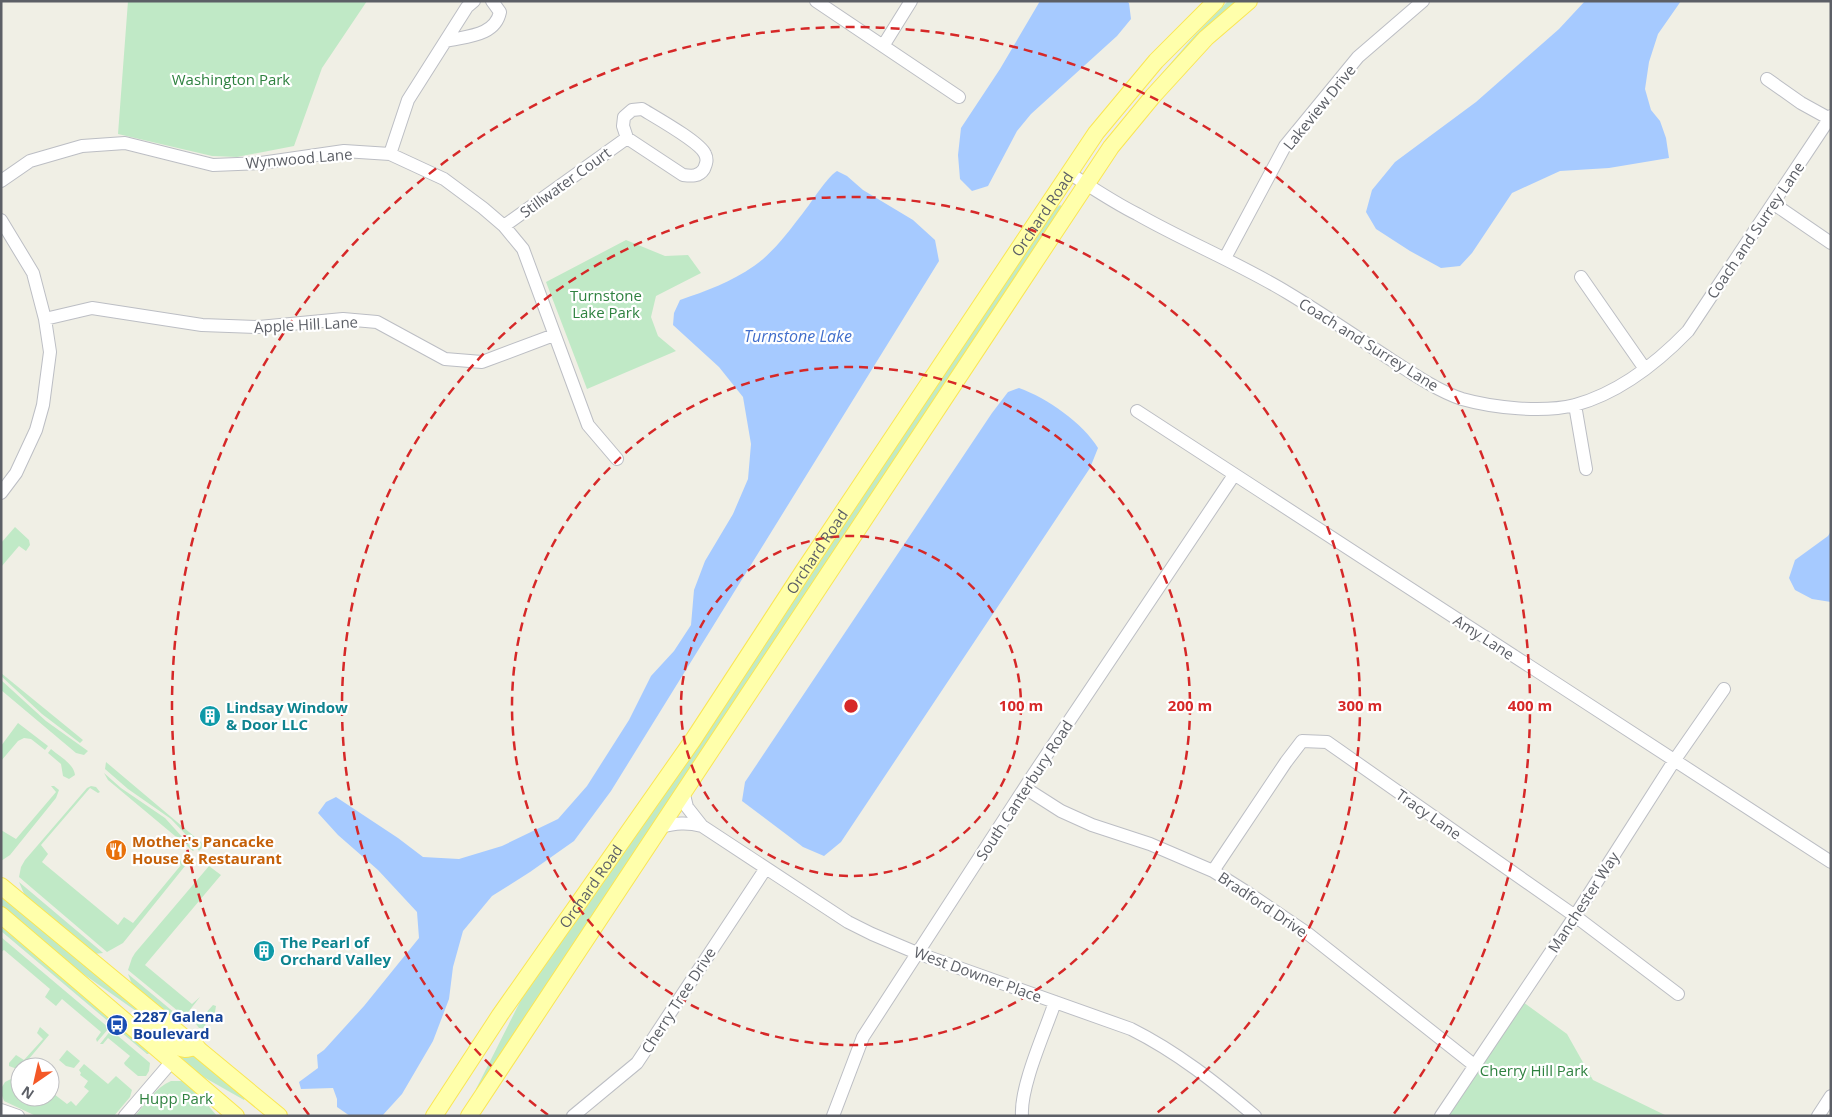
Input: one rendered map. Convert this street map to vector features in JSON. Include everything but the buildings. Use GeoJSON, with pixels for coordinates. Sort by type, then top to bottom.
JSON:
{"type":"FeatureCollection","features":[{"type":"Feature","properties":{"kind":"main road","name":"Orchard Road"},"geometry":{"type":"LineString","coordinates":[[434,1116],[500,1016],[694,740],[804,570],[1096,133],[1156,61],[1216,1]]}},
{"type":"Feature","properties":{"kind":"main road","name":"Orchard Road"},"geometry":{"type":"LineString","coordinates":[[469,1116],[1111,147],[1153,96],[1206,38],[1249,1]]}},
{"type":"Feature","properties":{"kind":"main road"},"geometry":{"type":"LineString","coordinates":[[1,886],[279,1116]]}},
{"type":"Feature","properties":{"kind":"main road"},"geometry":{"type":"LineString","coordinates":[[1,915],[173,1060],[236,1116]]}},
{"type":"Feature","properties":{"kind":"main road"},"geometry":{"type":"LineString","coordinates":[[123,1018],[148,1026],[175,1046],[184,1049],[197,1047]]}},
{"type":"Feature","properties":{"kind":"street"},"geometry":{"type":"LineString","coordinates":[[390,154],[408,100],[467,8],[474,1]]}},
{"type":"Feature","properties":{"kind":"street"},"geometry":{"type":"LineString","coordinates":[[446,41],[483,33],[492,28],[498,21],[500,12],[492,1]]}},
{"type":"Feature","properties":{"kind":"street"},"geometry":{"type":"LineString","coordinates":[[816,1],[959,97]]}},
{"type":"Feature","properties":{"kind":"street"},"geometry":{"type":"LineString","coordinates":[[883,46],[911,1]]}},
{"type":"Feature","properties":{"kind":"street","name":"Lakeview Drive"},"geometry":{"type":"LineString","coordinates":[[1225,258],[1285,146],[1358,57],[1423,1]]}},
{"type":"Feature","properties":{"kind":"street"},"geometry":{"type":"LineString","coordinates":[[1767,79],[1802,103],[1830,118]]}},
{"type":"Feature","properties":{"kind":"street","name":"Stillwater Court"},"geometry":{"type":"LineString","coordinates":[[642,109],[698,145],[705,154],[707,162],[702,172],[693,176],[683,175],[627,138],[623,126],[624,116],[632,110],[642,109]]}},
{"type":"Feature","properties":{"kind":"street","name":"Coach and Surrey Lane"},"geometry":{"type":"LineString","coordinates":[[1069,173],[1137,214],[1225,258],[1287,292],[1420,378],[1462,399],[1497,406],[1534,409],[1574,405],[1610,391],[1646,369],[1667,352],[1688,331],[1830,118]]}},
{"type":"Feature","properties":{"kind":"street","name":"Stillwater Court"},"geometry":{"type":"LineString","coordinates":[[504,226],[627,138]]}},
{"type":"Feature","properties":{"kind":"street","name":"Wynwood Lane"},"geometry":{"type":"LineString","coordinates":[[1,181],[30,161],[82,146],[125,143],[214,165],[261,163],[344,151],[390,154],[444,179],[504,226],[523,249],[588,425],[617,459]]}},
{"type":"Feature","properties":{"kind":"street"},"geometry":{"type":"LineString","coordinates":[[1774,204],[1831,243]]}},
{"type":"Feature","properties":{"kind":"street"},"geometry":{"type":"LineString","coordinates":[[1,220],[33,272],[45,319],[50,352],[43,405],[28,448],[16,473],[1,493]]}},
{"type":"Feature","properties":{"kind":"street"},"geometry":{"type":"LineString","coordinates":[[1581,277],[1646,369]]}},
{"type":"Feature","properties":{"kind":"street","name":"Apple Hill Lane"},"geometry":{"type":"LineString","coordinates":[[45,319],[92,308],[202,325],[260,327],[343,319],[377,322],[445,359],[482,362],[554,335]]}},
{"type":"Feature","properties":{"kind":"street"},"geometry":{"type":"LineString","coordinates":[[1574,405],[1586,469]]}},
{"type":"Feature","properties":{"kind":"street","name":"Amy Lane"},"geometry":{"type":"LineString","coordinates":[[1137,411],[1831,862]]}},
{"type":"Feature","properties":{"kind":"street","name":"South Canterbury Road"},"geometry":{"type":"LineString","coordinates":[[833,1116],[863,1037],[1025,788],[1234,475]]}},
{"type":"Feature","properties":{"kind":"street","name":"Manchester Way"},"geometry":{"type":"LineString","coordinates":[[1441,1116],[1575,916],[1674,761],[1724,689]]}},
{"type":"Feature","properties":{"kind":"street","name":"Tracy Lane"},"geometry":{"type":"LineString","coordinates":[[1213,871],[1302,741],[1327,742],[1575,916],[1678,994]]}},
{"type":"Feature","properties":{"kind":"street","name":"Bradford Drive"},"geometry":{"type":"LineString","coordinates":[[1025,788],[1061,811],[1150,844],[1213,871],[1279,912],[1474,1065]]}},
{"type":"Feature","properties":{"kind":"street","name":"West Downer Place"},"geometry":{"type":"LineString","coordinates":[[683,791],[687,806],[702,826]]}},
{"type":"Feature","properties":{"kind":"street","name":"West Downer Place"},"geometry":{"type":"LineString","coordinates":[[660,827],[689,822],[702,826],[848,922],[872,934],[917,953],[1131,1029],[1157,1042],[1185,1060],[1256,1116]]}},
{"type":"Feature","properties":{"kind":"street","name":"Cherry Tree Drive"},"geometry":{"type":"LineString","coordinates":[[573,1116],[636,1063],[766,868]]}},
{"type":"Feature","properties":{"kind":"street"},"geometry":{"type":"LineString","coordinates":[[1022,1116],[1029,1076],[1055,1002]]}},
{"type":"Feature","properties":{"kind":"street"},"geometry":{"type":"LineString","coordinates":[[125,1116],[173,1060]]}},
{"type":"Feature","properties":{"kind":"street"},"geometry":{"type":"LineString","coordinates":[[1818,1116],[1831,1096]]}},
{"type":"Feature","properties":{"kind":"street"},"geometry":{"type":"LineString","coordinates":[[1,1110],[18,1116]]}},
{"type":"Feature","properties":{"kind":"green space","name":"Washington Park"},"geometry":{"type":"Polygon","coordinates":[[[128,1],[367,1],[322,68],[294,146],[237,157],[212,156],[118,134],[128,1]]]}},
{"type":"Feature","properties":{"kind":"green space"},"geometry":{"type":"Polygon","coordinates":[[[1228,1],[1238,1],[1159,79],[1194,36],[1228,1]]]}},
{"type":"Feature","properties":{"kind":"green space"},"geometry":{"type":"Polygon","coordinates":[[[1060,205],[1063,207],[478,1090],[476,1089],[528,986],[769,639],[1051,212],[1060,205]]]}},
{"type":"Feature","properties":{"kind":"green space","name":"Turnstone Lake Park"},"geometry":{"type":"Polygon","coordinates":[[[626,240],[665,256],[688,255],[701,273],[656,296],[651,317],[658,336],[676,351],[587,389],[546,282],[626,240]]]}},
{"type":"Feature","properties":{"kind":"green space"},"geometry":{"type":"Polygon","coordinates":[[[15,527],[29,540],[30,545],[26,551],[19,546],[1,567],[1,543],[15,527]]]}},
{"type":"Feature","properties":{"kind":"green space"},"geometry":{"type":"Polygon","coordinates":[[[1,673],[83,740],[80,743],[42,714],[1,676],[1,673]]]}},
{"type":"Feature","properties":{"kind":"green space"},"geometry":{"type":"Polygon","coordinates":[[[1,680],[46,721],[88,751],[84,755],[76,753],[1,690],[1,680]]]}},
{"type":"Feature","properties":{"kind":"green space"},"geometry":{"type":"Polygon","coordinates":[[[18,723],[48,746],[45,750],[31,739],[24,738],[18,741],[1,761],[1,746],[18,723]]]}},
{"type":"Feature","properties":{"kind":"green space"},"geometry":{"type":"Polygon","coordinates":[[[51,749],[72,767],[75,775],[69,779],[63,776],[61,764],[48,753],[51,749]]]}},
{"type":"Feature","properties":{"kind":"green space"},"geometry":{"type":"Polygon","coordinates":[[[106,762],[202,843],[207,837],[209,840],[199,851],[171,819],[128,789],[105,769],[106,762]]]}},
{"type":"Feature","properties":{"kind":"green space"},"geometry":{"type":"Polygon","coordinates":[[[104,773],[121,788],[165,818],[194,850],[108,780],[104,773]]]}},
{"type":"Feature","properties":{"kind":"green space"},"geometry":{"type":"Polygon","coordinates":[[[51,786],[59,790],[56,798],[10,855],[1,861],[1,830],[16,839],[56,792],[51,786]]]}},
{"type":"Feature","properties":{"kind":"green space"},"geometry":{"type":"Polygon","coordinates":[[[91,786],[96,787],[100,792],[98,793],[90,788],[41,845],[48,854],[42,862],[118,925],[124,917],[133,923],[181,865],[174,859],[175,857],[177,856],[183,861],[185,866],[123,943],[107,952],[19,877],[25,860],[87,788],[91,786]]]}},
{"type":"Feature","properties":{"kind":"green space"},"geometry":{"type":"Polygon","coordinates":[[[209,866],[221,875],[145,965],[192,1004],[200,997],[184,1016],[128,970],[135,953],[209,866]]]}},
{"type":"Feature","properties":{"kind":"green space"},"geometry":{"type":"Polygon","coordinates":[[[19,882],[103,953],[94,954],[25,896],[19,882]]]}},
{"type":"Feature","properties":{"kind":"green space"},"geometry":{"type":"Polygon","coordinates":[[[1,893],[138,1008],[136,1011],[72,966],[1,907],[1,893]]]}},
{"type":"Feature","properties":{"kind":"green space"},"geometry":{"type":"Polygon","coordinates":[[[1,924],[146,1049],[149,1054],[1,931],[1,924]]]}},
{"type":"Feature","properties":{"kind":"green space"},"geometry":{"type":"Polygon","coordinates":[[[1,937],[109,1028],[97,1042],[96,1039],[101,1032],[62,999],[56,1006],[45,997],[50,989],[4,950],[1,952],[1,937]]]}},
{"type":"Feature","properties":{"kind":"green space"},"geometry":{"type":"Polygon","coordinates":[[[128,974],[179,1017],[171,1016],[132,984],[128,974]]]}},
{"type":"Feature","properties":{"kind":"green space","name":"Cherry Hill Park"},"geometry":{"type":"Polygon","coordinates":[[[1523,1002],[1567,1034],[1593,1080],[1667,1116],[1446,1116],[1523,1002]]]}},
{"type":"Feature","properties":{"kind":"green space"},"geometry":{"type":"Polygon","coordinates":[[[213,1005],[216,1006],[215,1012],[203,1028],[199,1028],[196,1024],[213,1005]]]}},
{"type":"Feature","properties":{"kind":"green space"},"geometry":{"type":"Polygon","coordinates":[[[40,1027],[49,1035],[31,1057],[27,1057],[43,1039],[37,1033],[40,1027]]]}},
{"type":"Feature","properties":{"kind":"green space"},"geometry":{"type":"Polygon","coordinates":[[[111,1030],[150,1063],[146,1076],[138,1076],[125,1065],[124,1063],[130,1056],[108,1038],[103,1044],[100,1044],[111,1030]]]}},
{"type":"Feature","properties":{"kind":"green space"},"geometry":{"type":"Polygon","coordinates":[[[67,1050],[80,1061],[74,1068],[66,1066],[60,1059],[67,1050]]]}},
{"type":"Feature","properties":{"kind":"green space"},"geometry":{"type":"Polygon","coordinates":[[[176,1053],[196,1055],[246,1097],[244,1100],[200,1075],[176,1053]]]}},
{"type":"Feature","properties":{"kind":"green space"},"geometry":{"type":"Polygon","coordinates":[[[84,1064],[108,1084],[116,1076],[132,1090],[130,1097],[114,1116],[36,1116],[17,1107],[60,1107],[60,1099],[67,1104],[71,1101],[76,1106],[89,1091],[84,1087],[88,1081],[80,1075],[79,1070],[84,1064]]]}},
{"type":"Feature","properties":{"kind":"green space"},"geometry":{"type":"Polygon","coordinates":[[[10,1080],[10,1104],[4,1101],[1,1093],[5,1082],[10,1080]]]}},
{"type":"Feature","properties":{"kind":"green space","name":"Hupp Park"},"geometry":{"type":"Polygon","coordinates":[[[171,1081],[189,1083],[217,1116],[135,1116],[156,1091],[171,1081]]]}},
{"type":"Feature","properties":{"kind":"water"},"geometry":{"type":"Polygon","coordinates":[[[1040,1],[1126,1],[1129,3],[1131,19],[1117,36],[1031,114],[1017,131],[988,186],[972,191],[960,179],[958,155],[961,128],[1000,69],[1040,1]]]}},
{"type":"Feature","properties":{"kind":"water"},"geometry":{"type":"Polygon","coordinates":[[[1585,1],[1681,1],[1658,34],[1649,62],[1645,89],[1651,110],[1660,121],[1666,138],[1669,158],[1609,168],[1560,171],[1512,193],[1472,253],[1460,266],[1441,268],[1376,229],[1366,212],[1372,190],[1395,162],[1476,102],[1559,29],[1585,1]]]}},
{"type":"Feature","properties":{"kind":"water","name":"Turnstone Lake"},"geometry":{"type":"Polygon","coordinates":[[[837,171],[847,176],[863,190],[913,220],[935,240],[939,261],[611,791],[574,841],[492,896],[463,931],[453,967],[449,999],[433,1041],[402,1094],[382,1116],[350,1116],[337,1107],[337,1099],[333,1088],[301,1089],[299,1082],[318,1068],[317,1055],[324,1050],[364,1006],[419,938],[417,912],[378,870],[338,835],[318,813],[326,802],[336,797],[423,857],[459,859],[502,846],[558,819],[587,786],[629,720],[651,676],[674,651],[691,625],[694,590],[705,561],[733,514],[748,479],[751,444],[743,397],[719,367],[673,325],[674,313],[680,300],[709,290],[745,272],[768,255],[807,208],[824,184],[837,171]]]}},
{"type":"Feature","properties":{"kind":"water"},"geometry":{"type":"Polygon","coordinates":[[[1019,388],[1041,398],[1063,412],[1083,429],[1098,448],[1090,468],[841,842],[824,856],[803,847],[742,801],[745,782],[992,413],[1008,392],[1019,388]]]}},
{"type":"Feature","properties":{"kind":"water"},"geometry":{"type":"Polygon","coordinates":[[[1831,531],[1831,602],[1812,599],[1795,590],[1789,578],[1795,560],[1828,536],[1831,531]]]}},
{"type":"Feature","properties":{"kind":"place","name":"Lindsay Window & Door LLC"},"geometry":{"type":"Point","coordinates":[210,716]}},
{"type":"Feature","properties":{"kind":"place","name":"Mother's Pancacke House & Restaurant"},"geometry":{"type":"Point","coordinates":[116,850]}},
{"type":"Feature","properties":{"kind":"place","name":"The Pearl of Orchard Valley"},"geometry":{"type":"Point","coordinates":[264,951]}},
{"type":"Feature","properties":{"kind":"place","name":"2287 Galena Boulevard"},"geometry":{"type":"Point","coordinates":[117,1025]}}]}
